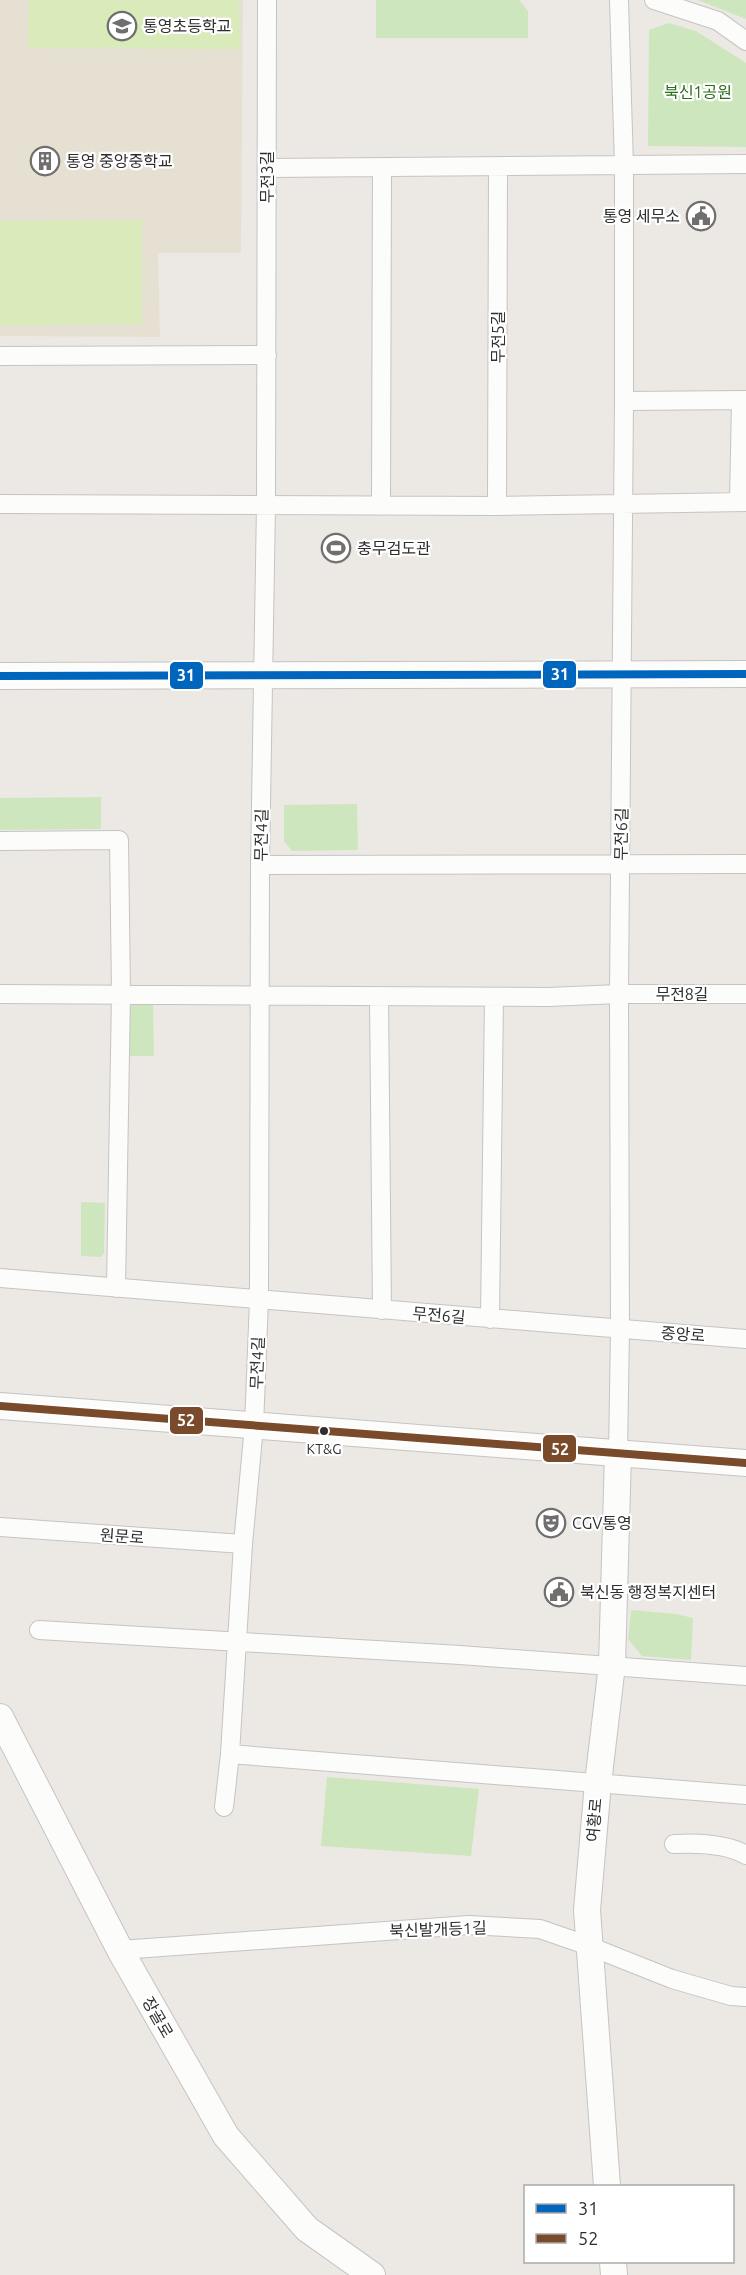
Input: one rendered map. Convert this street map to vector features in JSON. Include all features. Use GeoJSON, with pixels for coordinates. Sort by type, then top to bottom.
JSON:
{"type":"FeatureCollection","features":[{"type":"Feature","properties":{"kind":"street","name":"무전3길"},"geometry":{"type":"LineString","coordinates":[[264,674],[267,0]]}},
{"type":"Feature","properties":{"kind":"street"},"geometry":{"type":"LineString","coordinates":[[619,0],[624,166],[622,675]]}},
{"type":"Feature","properties":{"kind":"street"},"geometry":{"type":"LineString","coordinates":[[654,0],[718,21],[746,41]]}},
{"type":"Feature","properties":{"kind":"street"},"geometry":{"type":"LineString","coordinates":[[267,168],[746,164]]}},
{"type":"Feature","properties":{"kind":"street"},"geometry":{"type":"LineString","coordinates":[[381,506],[382,167]]}},
{"type":"Feature","properties":{"kind":"street","name":"무전5길"},"geometry":{"type":"LineString","coordinates":[[497,506],[498,167]]}},
{"type":"Feature","properties":{"kind":"street"},"geometry":{"type":"LineString","coordinates":[[0,356],[267,355]]}},
{"type":"Feature","properties":{"kind":"street"},"geometry":{"type":"LineString","coordinates":[[0,504],[497,506],[743,502],[743,400],[624,401]]}},
{"type":"Feature","properties":{"kind":"street","name":"무전4길"},"geometry":{"type":"LineString","coordinates":[[224,1808],[254,1426],[259,1300],[260,865],[264,674]]}},
{"type":"Feature","properties":{"kind":"street"},"geometry":{"type":"LineString","coordinates":[[0,676],[746,674]]}},
{"type":"Feature","properties":{"kind":"street","name":"무전6길"},"geometry":{"type":"LineString","coordinates":[[618,1454],[622,675]]}},
{"type":"Feature","properties":{"kind":"street"},"geometry":{"type":"LineString","coordinates":[[0,841],[119,840],[121,994],[116,1288]]}},
{"type":"Feature","properties":{"kind":"street"},"geometry":{"type":"LineString","coordinates":[[260,865],[746,864]]}},
{"type":"Feature","properties":{"kind":"street"},"geometry":{"type":"LineString","coordinates":[[0,994],[494,997],[619,994]]}},
{"type":"Feature","properties":{"kind":"street","name":"무전8길"},"geometry":{"type":"LineString","coordinates":[[619,994],[746,994]]}},
{"type":"Feature","properties":{"kind":"street"},"geometry":{"type":"LineString","coordinates":[[379,996],[382,1310]]}},
{"type":"Feature","properties":{"kind":"street"},"geometry":{"type":"LineString","coordinates":[[490,1319],[494,997]]}},
{"type":"Feature","properties":{"kind":"street"},"geometry":{"type":"LineString","coordinates":[[0,1278],[259,1300]]}},
{"type":"Feature","properties":{"kind":"street","name":"무전6길"},"geometry":{"type":"LineString","coordinates":[[259,1300],[620,1330]]}},
{"type":"Feature","properties":{"kind":"street","name":"중앙로"},"geometry":{"type":"LineString","coordinates":[[620,1330],[746,1339]]}},
{"type":"Feature","properties":{"kind":"street"},"geometry":{"type":"LineString","coordinates":[[0,1406],[746,1463]]}},
{"type":"Feature","properties":{"kind":"street","name":"여황로"},"geometry":{"type":"LineString","coordinates":[[607,2185],[587,1910],[598,1783],[612,1665],[618,1454]]}},
{"type":"Feature","properties":{"kind":"street","name":"원문로"},"geometry":{"type":"LineString","coordinates":[[0,1527],[243,1544]]}},
{"type":"Feature","properties":{"kind":"street"},"geometry":{"type":"LineString","coordinates":[[39,1630],[612,1665],[746,1676]]}},
{"type":"Feature","properties":{"kind":"street","name":"장골로"},"geometry":{"type":"LineString","coordinates":[[0,1718],[120,1950],[226,2136],[307,2229],[372,2275]]}},
{"type":"Feature","properties":{"kind":"street"},"geometry":{"type":"LineString","coordinates":[[230,1754],[746,1795]]}},
{"type":"Feature","properties":{"kind":"street"},"geometry":{"type":"LineString","coordinates":[[674,1844],[698,1843],[746,1855]]}},
{"type":"Feature","properties":{"kind":"street","name":"북신발개등1길"},"geometry":{"type":"LineString","coordinates":[[120,1950],[469,1925],[540,1929],[672,1979],[731,1996],[746,1996]]}},
{"type":"Feature","properties":{"kind":"shaded area"},"geometry":{"type":"Polygon","coordinates":[[[0,0],[243,0],[241,253],[158,253],[160,337],[0,336],[0,0]]]}},
{"type":"Feature","properties":{"kind":"green space","name":"통영초등학교"},"geometry":{"type":"Polygon","coordinates":[[[29,0],[239,0],[240,49],[28,48],[29,0]]]}},
{"type":"Feature","properties":{"kind":"green space"},"geometry":{"type":"Polygon","coordinates":[[[376,0],[519,0],[528,11],[528,38],[376,38],[376,0]]]}},
{"type":"Feature","properties":{"kind":"green space"},"geometry":{"type":"Polygon","coordinates":[[[698,0],[746,0],[746,19],[698,0]]]}},
{"type":"Feature","properties":{"kind":"green space","name":"북신1공원"},"geometry":{"type":"Polygon","coordinates":[[[669,23],[696,31],[746,63],[746,147],[648,146],[649,30],[669,23]]]}},
{"type":"Feature","properties":{"kind":"green space"},"geometry":{"type":"Polygon","coordinates":[[[142,220],[142,324],[0,325],[0,221],[142,220]]]}},
{"type":"Feature","properties":{"kind":"green space"},"geometry":{"type":"Polygon","coordinates":[[[101,797],[101,829],[0,830],[0,798],[101,797]]]}},
{"type":"Feature","properties":{"kind":"green space"},"geometry":{"type":"Polygon","coordinates":[[[357,804],[358,850],[292,851],[284,841],[284,805],[357,804]]]}},
{"type":"Feature","properties":{"kind":"green space"},"geometry":{"type":"Polygon","coordinates":[[[136,1001],[153,1001],[154,1056],[126,1056],[126,1012],[136,1001]]]}},
{"type":"Feature","properties":{"kind":"green space"},"geometry":{"type":"Polygon","coordinates":[[[81,1202],[105,1203],[104,1253],[101,1257],[81,1256],[81,1202]]]}},
{"type":"Feature","properties":{"kind":"green space"},"geometry":{"type":"Polygon","coordinates":[[[631,1610],[693,1618],[691,1660],[642,1656],[628,1639],[631,1610]]]}},
{"type":"Feature","properties":{"kind":"green space"},"geometry":{"type":"Polygon","coordinates":[[[327,1777],[479,1789],[471,1856],[321,1846],[327,1777]]]}},
{"type":"Feature","properties":{"kind":"transit line","name":"31"},"geometry":{"type":"LineString","coordinates":[[0,676],[746,674]]}},
{"type":"Feature","properties":{"kind":"transit line","name":"52"},"geometry":{"type":"LineString","coordinates":[[0,1406],[746,1463]]}},
{"type":"Feature","properties":{"kind":"place","name":"통영초등학교"},"geometry":{"type":"Point","coordinates":[122,26]}},
{"type":"Feature","properties":{"kind":"place","name":"통영 중앙중학교"},"geometry":{"type":"Point","coordinates":[45,161]}},
{"type":"Feature","properties":{"kind":"place","name":"통영 세무소"},"geometry":{"type":"Point","coordinates":[701,216]}},
{"type":"Feature","properties":{"kind":"place","name":"충무검도관"},"geometry":{"type":"Point","coordinates":[336,548]}},
{"type":"Feature","properties":{"kind":"place","name":"KT&G"},"geometry":{"type":"Point","coordinates":[324,1431]}},
{"type":"Feature","properties":{"kind":"place","name":"CGV통영"},"geometry":{"type":"Point","coordinates":[551,1523]}},
{"type":"Feature","properties":{"kind":"place","name":"북신동 행정복지센터"},"geometry":{"type":"Point","coordinates":[559,1592]}}]}
